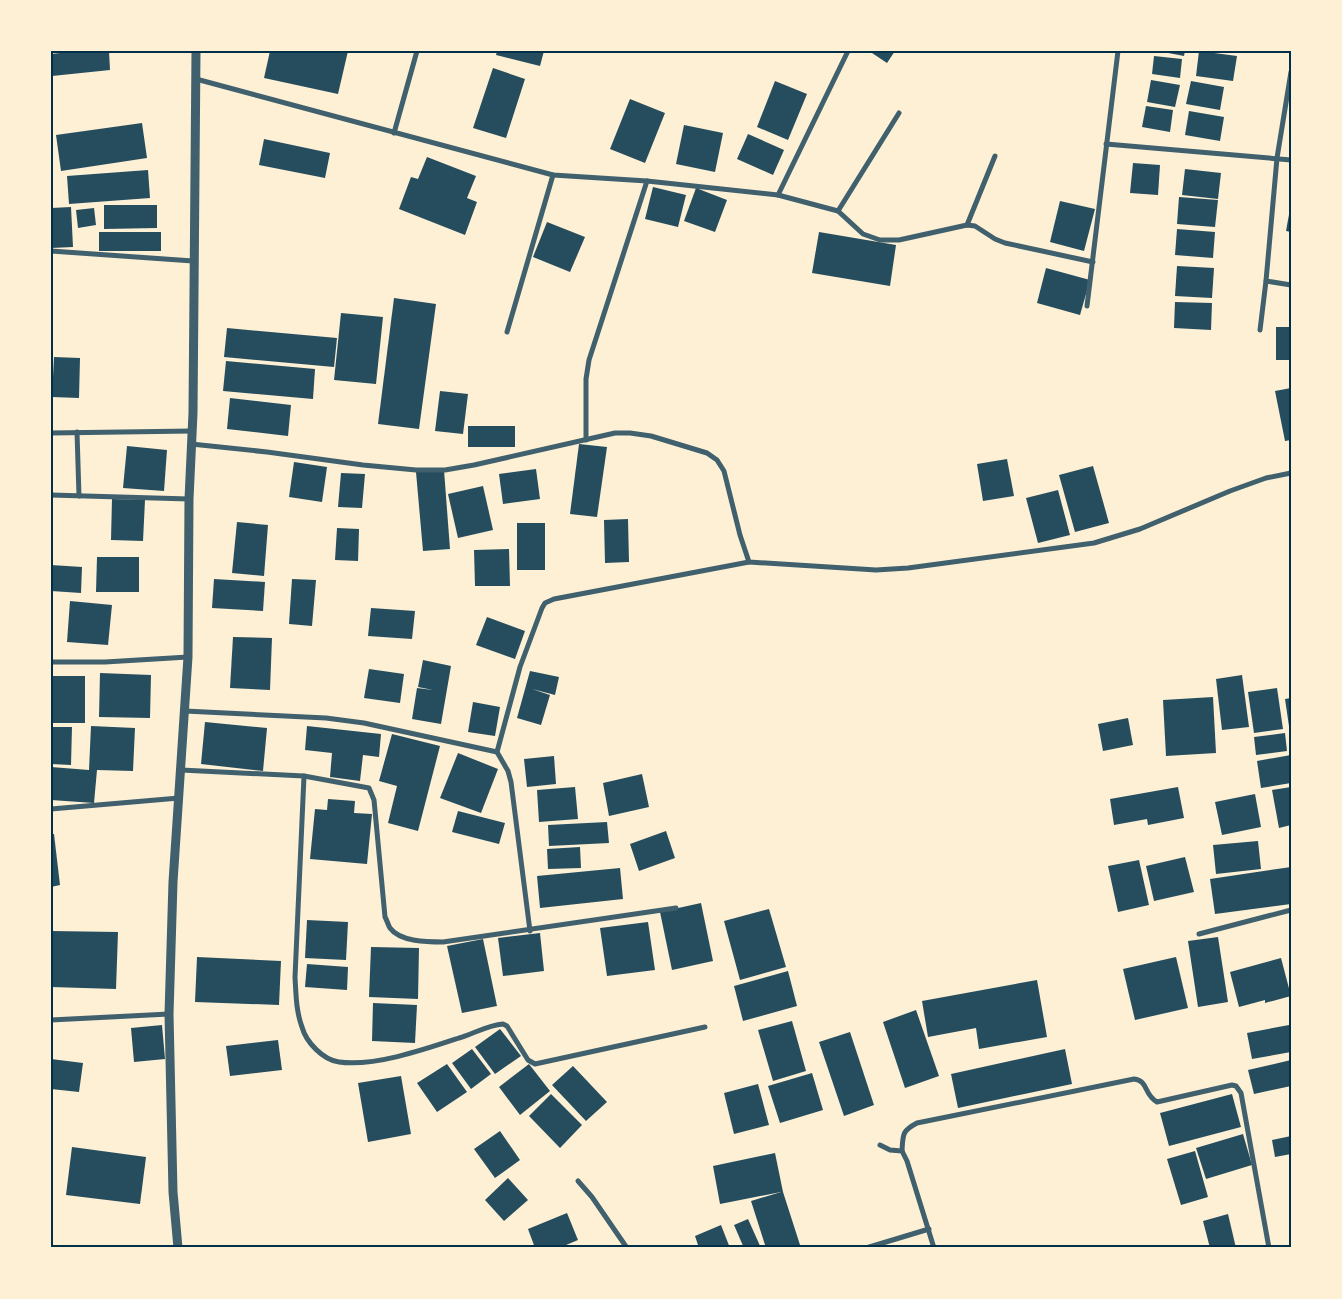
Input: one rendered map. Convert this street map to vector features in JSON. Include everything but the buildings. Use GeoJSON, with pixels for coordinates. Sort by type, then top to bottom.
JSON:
{"type":"FeatureCollection","features":[{"type":"Feature","properties":{"kind":"street"},"geometry":{"type":"LineString","coordinates":[[178,1248],[173,1192],[169,1014],[173,882],[188,657],[196,51]]}},
{"type":"Feature","properties":{"kind":"street"},"geometry":{"type":"LineString","coordinates":[[394,133],[418,51]]}},
{"type":"Feature","properties":{"kind":"street"},"geometry":{"type":"LineString","coordinates":[[778,196],[848,51]]}},
{"type":"Feature","properties":{"kind":"street"},"geometry":{"type":"LineString","coordinates":[[1088,306],[1118,51]]}},
{"type":"Feature","properties":{"kind":"street"},"geometry":{"type":"LineString","coordinates":[[1260,330],[1277,158],[1291,72]]}},
{"type":"Feature","properties":{"kind":"street"},"geometry":{"type":"LineString","coordinates":[[196,78],[552,176],[647,180],[778,196],[838,211],[863,234],[880,240],[899,240],[975,226],[995,239],[1093,262]]}},
{"type":"Feature","properties":{"kind":"street"},"geometry":{"type":"LineString","coordinates":[[838,211],[899,112]]}},
{"type":"Feature","properties":{"kind":"street"},"geometry":{"type":"LineString","coordinates":[[1106,144],[1291,160]]}},
{"type":"Feature","properties":{"kind":"street"},"geometry":{"type":"LineString","coordinates":[[967,226],[995,156]]}},
{"type":"Feature","properties":{"kind":"street"},"geometry":{"type":"LineString","coordinates":[[507,332],[552,176]]}},
{"type":"Feature","properties":{"kind":"street"},"geometry":{"type":"LineString","coordinates":[[586,440],[586,378],[589,360],[647,180]]}},
{"type":"Feature","properties":{"kind":"street"},"geometry":{"type":"LineString","coordinates":[[51,252],[193,261]]}},
{"type":"Feature","properties":{"kind":"street"},"geometry":{"type":"LineString","coordinates":[[1266,281],[1291,285]]}},
{"type":"Feature","properties":{"kind":"street"},"geometry":{"type":"LineString","coordinates":[[51,433],[192,431]]}},
{"type":"Feature","properties":{"kind":"street"},"geometry":{"type":"LineString","coordinates":[[77,432],[80,496]]}},
{"type":"Feature","properties":{"kind":"street"},"geometry":{"type":"LineString","coordinates":[[191,444],[267,452],[363,466],[445,470],[615,433],[651,436],[706,454],[717,460],[724,471],[740,535],[749,562]]}},
{"type":"Feature","properties":{"kind":"street"},"geometry":{"type":"LineString","coordinates":[[530,930],[511,782],[508,771],[497,752],[520,668],[545,603],[554,598],[749,562],[876,570],[908,568],[1094,543],[1140,529],[1266,478],[1291,473]]}},
{"type":"Feature","properties":{"kind":"street"},"geometry":{"type":"LineString","coordinates":[[51,495],[189,499]]}},
{"type":"Feature","properties":{"kind":"street"},"geometry":{"type":"LineString","coordinates":[[51,662],[105,662],[188,657]]}},
{"type":"Feature","properties":{"kind":"street"},"geometry":{"type":"LineString","coordinates":[[185,711],[326,718],[364,723],[497,752]]}},
{"type":"Feature","properties":{"kind":"street"},"geometry":{"type":"LineString","coordinates":[[180,770],[304,776],[369,788],[374,800],[385,917],[391,930],[404,938],[421,942],[443,942],[676,908]]}},
{"type":"Feature","properties":{"kind":"street"},"geometry":{"type":"LineString","coordinates":[[304,776],[295,977],[297,1006],[302,1028],[320,1054],[338,1062],[358,1062],[396,1057],[503,1024],[507,1026],[528,1060],[535,1064],[705,1027]]}},
{"type":"Feature","properties":{"kind":"street"},"geometry":{"type":"LineString","coordinates":[[51,809],[179,798]]}},
{"type":"Feature","properties":{"kind":"street"},"geometry":{"type":"LineString","coordinates":[[1199,934],[1291,910]]}},
{"type":"Feature","properties":{"kind":"street"},"geometry":{"type":"LineString","coordinates":[[51,1020],[169,1014]]}},
{"type":"Feature","properties":{"kind":"street"},"geometry":{"type":"LineString","coordinates":[[934,1248],[907,1161],[902,1151],[903,1134],[907,1128],[927,1121],[1134,1079],[1140,1080],[1144,1084],[1150,1098],[1157,1102],[1232,1085],[1239,1089],[1268,1248]]}},
{"type":"Feature","properties":{"kind":"street"},"geometry":{"type":"LineString","coordinates":[[880,1145],[890,1150],[902,1151]]}},
{"type":"Feature","properties":{"kind":"street"},"geometry":{"type":"LineString","coordinates":[[578,1181],[592,1197],[626,1248]]}},
{"type":"Feature","properties":{"kind":"street"},"geometry":{"type":"LineString","coordinates":[[866,1248],[929,1229]]}}]}
